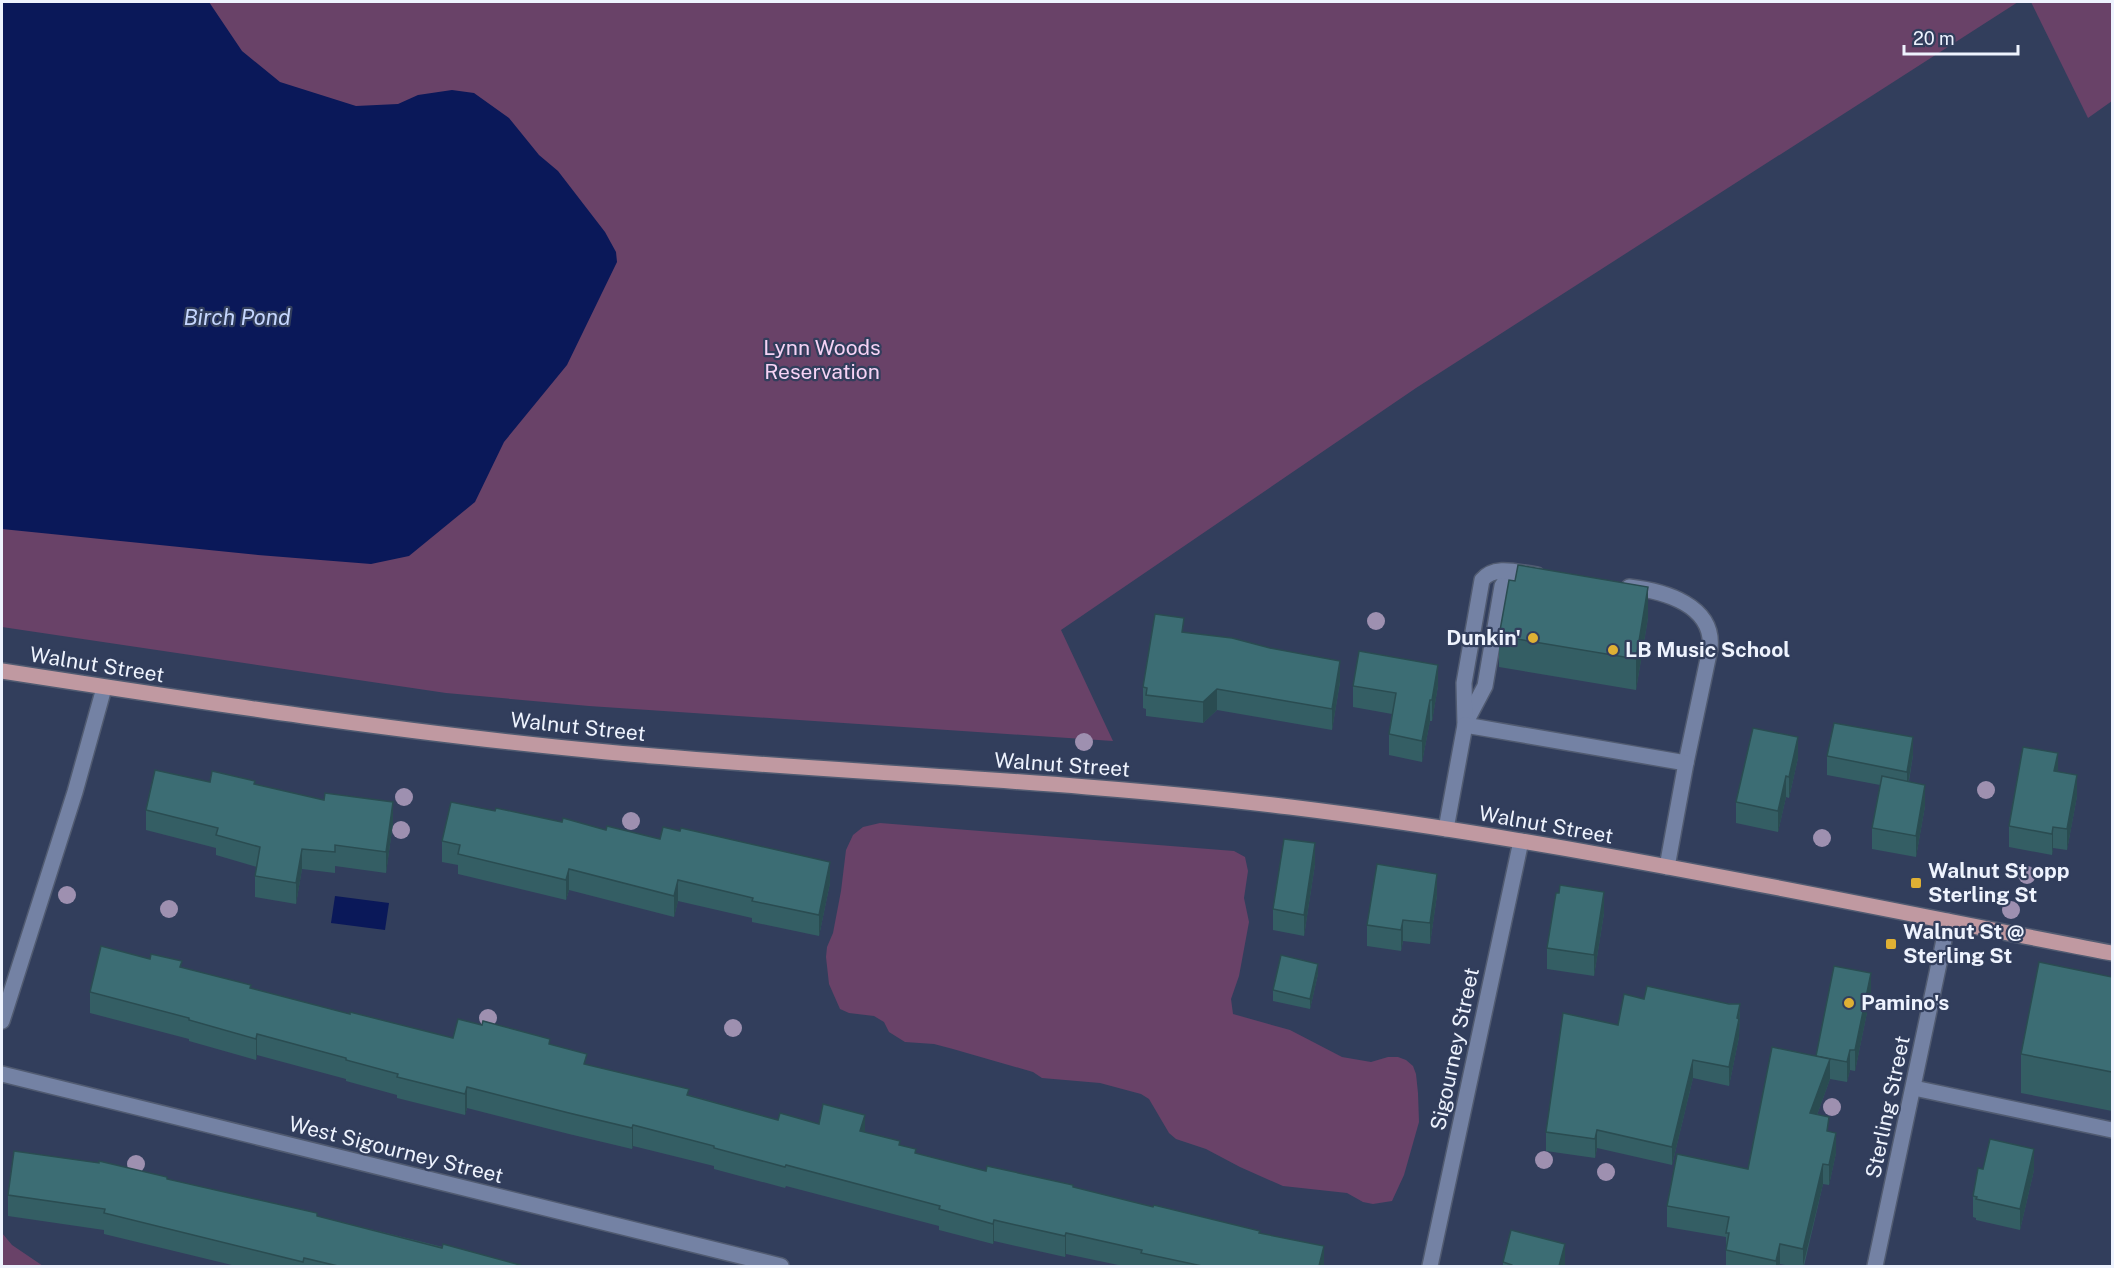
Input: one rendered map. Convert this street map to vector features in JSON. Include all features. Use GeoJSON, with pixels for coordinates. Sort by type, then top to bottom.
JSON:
{"type":"FeatureCollection","features":[{"type":"Feature","properties":{"kind":"main road","name":"Walnut Street"},"geometry":{"type":"LineString","coordinates":[[2,671],[378,727],[503,741],[736,763],[1149,793],[1288,807],[1521,841],[2112,953]]}},
{"type":"Feature","properties":{"kind":"street"},"geometry":{"type":"LineString","coordinates":[[1446,829],[1465,725],[1464,683],[1481,583],[1488,574],[1498,570],[1557,578]]}},
{"type":"Feature","properties":{"kind":"street"},"geometry":{"type":"LineString","coordinates":[[1465,725],[1485,686],[1502,586],[1508,577],[1523,573]]}},
{"type":"Feature","properties":{"kind":"street"},"geometry":{"type":"LineString","coordinates":[[1615,585],[1646,589],[1686,604],[1697,612],[1709,628],[1710,649],[1667,867]]}},
{"type":"Feature","properties":{"kind":"street"},"geometry":{"type":"LineString","coordinates":[[2,1021],[75,792],[104,688]]}},
{"type":"Feature","properties":{"kind":"street"},"geometry":{"type":"LineString","coordinates":[[1465,725],[1686,763]]}},
{"type":"Feature","properties":{"kind":"street","name":"Sigourney Street"},"geometry":{"type":"LineString","coordinates":[[1431,1266],[1521,841]]}},
{"type":"Feature","properties":{"kind":"street","name":"Sterling Street"},"geometry":{"type":"LineString","coordinates":[[1875,1266],[1948,921]]}},
{"type":"Feature","properties":{"kind":"street","name":"West Sigourney Street"},"geometry":{"type":"LineString","coordinates":[[2,1074],[781,1266]]}},
{"type":"Feature","properties":{"kind":"street"},"geometry":{"type":"LineString","coordinates":[[1914,1088],[2112,1130]]}},
{"type":"Feature","properties":{"kind":"green space","name":"Lynn Woods Reservation"},"geometry":{"type":"Polygon","coordinates":[[[2,2],[2018,2],[1416,388],[1061,630],[1113,741],[589,706],[446,693],[2,627],[2,2]]]}},
{"type":"Feature","properties":{"kind":"green space"},"geometry":{"type":"Polygon","coordinates":[[[2031,2],[2112,2],[2112,101],[2088,118],[2031,2]]]}},
{"type":"Feature","properties":{"kind":"green space"},"geometry":{"type":"Polygon","coordinates":[[[880,823],[1234,851],[1245,857],[1248,871],[1244,898],[1249,922],[1239,976],[1231,999],[1233,1014],[1290,1030],[1342,1057],[1371,1062],[1388,1057],[1398,1057],[1413,1066],[1416,1074],[1419,1122],[1404,1175],[1392,1201],[1373,1204],[1363,1202],[1347,1193],[1283,1186],[1206,1149],[1176,1139],[1169,1133],[1149,1099],[1141,1094],[1100,1083],[1042,1078],[1033,1072],[934,1044],[905,1042],[889,1032],[884,1022],[874,1016],[849,1013],[840,1009],[829,984],[826,957],[841,891],[846,850],[853,835],[863,827],[880,823]]]}},
{"type":"Feature","properties":{"kind":"green space"},"geometry":{"type":"Polygon","coordinates":[[[2,1233],[12,1245],[43,1266],[2,1266],[2,1233]]]}},
{"type":"Feature","properties":{"kind":"water","name":"Birch Pond"},"geometry":{"type":"Polygon","coordinates":[[[2,2],[209,2],[242,51],[280,82],[356,106],[398,104],[418,95],[452,90],[474,93],[509,118],[539,155],[558,171],[605,232],[616,252],[617,262],[567,365],[504,442],[475,502],[409,556],[371,564],[2,529],[2,2]]]}},
{"type":"Feature","properties":{"kind":"water"},"geometry":{"type":"Polygon","coordinates":[[[335,896],[389,903],[385,930],[331,923],[335,896]]]}},
{"type":"Feature","properties":{"kind":"building"},"geometry":{"type":"Polygon","coordinates":[[[1518,565],[1648,587],[1636,659],[1499,636],[1509,580],[1515,581],[1518,565]]]}},
{"type":"Feature","properties":{"kind":"building"},"geometry":{"type":"Polygon","coordinates":[[[1155,614],[1184,618],[1182,632],[1232,638],[1270,648],[1340,661],[1332,709],[1217,689],[1203,702],[1146,695],[1147,688],[1143,687],[1155,614]]]}},
{"type":"Feature","properties":{"kind":"building"},"geometry":{"type":"Polygon","coordinates":[[[1359,651],[1438,665],[1422,741],[1389,734],[1396,693],[1353,686],[1359,651]]]}},
{"type":"Feature","properties":{"kind":"building"},"geometry":{"type":"Polygon","coordinates":[[[1834,723],[1913,737],[1907,772],[1827,756],[1834,723]]]}},
{"type":"Feature","properties":{"kind":"building"},"geometry":{"type":"Polygon","coordinates":[[[1753,728],[1798,737],[1778,811],[1736,802],[1753,728]]]}},
{"type":"Feature","properties":{"kind":"building"},"geometry":{"type":"Polygon","coordinates":[[[2023,747],[2058,753],[2054,771],[2077,775],[2067,829],[2053,827],[2052,834],[2009,826],[2023,747]]]}},
{"type":"Feature","properties":{"kind":"building"},"geometry":{"type":"Polygon","coordinates":[[[155,770],[210,782],[212,771],[255,781],[254,784],[324,800],[325,793],[393,802],[386,852],[335,845],[335,852],[302,849],[296,883],[255,876],[260,847],[216,835],[218,828],[146,810],[155,770]]]}},
{"type":"Feature","properties":{"kind":"building"},"geometry":{"type":"Polygon","coordinates":[[[1882,776],[1925,785],[1916,836],[1872,828],[1882,776]]]}},
{"type":"Feature","properties":{"kind":"building"},"geometry":{"type":"Polygon","coordinates":[[[451,802],[495,811],[496,808],[562,822],[563,818],[606,830],[607,826],[660,839],[663,827],[680,831],[681,828],[830,862],[819,915],[752,901],[753,898],[678,880],[674,896],[569,869],[566,880],[458,854],[460,845],[442,841],[451,802]]]}},
{"type":"Feature","properties":{"kind":"building"},"geometry":{"type":"Polygon","coordinates":[[[1284,839],[1315,843],[1304,915],[1273,909],[1284,839]]]}},
{"type":"Feature","properties":{"kind":"building"},"geometry":{"type":"Polygon","coordinates":[[[1377,864],[1437,874],[1430,923],[1403,920],[1401,930],[1367,925],[1377,864]]]}},
{"type":"Feature","properties":{"kind":"building"},"geometry":{"type":"Polygon","coordinates":[[[1560,885],[1604,892],[1594,955],[1547,948],[1556,893],[1559,893],[1560,885]]]}},
{"type":"Feature","properties":{"kind":"building"},"geometry":{"type":"Polygon","coordinates":[[[101,946],[150,959],[151,954],[182,961],[180,967],[251,985],[250,988],[453,1038],[458,1019],[482,1025],[483,1021],[550,1039],[549,1044],[587,1054],[584,1064],[689,1089],[687,1095],[778,1120],[780,1113],[819,1124],[823,1104],[865,1115],[860,1131],[900,1141],[899,1145],[916,1149],[915,1153],[986,1171],[987,1166],[1073,1185],[1073,1187],[1153,1207],[1154,1205],[1260,1231],[1259,1233],[1324,1246],[1319,1266],[1202,1266],[1066,1233],[1065,1236],[994,1220],[993,1224],[939,1209],[940,1206],[786,1165],[785,1167],[633,1125],[632,1128],[467,1087],[465,1094],[397,1077],[398,1074],[346,1060],[346,1058],[257,1034],[256,1039],[189,1020],[189,1018],[90,992],[101,946]]]}},
{"type":"Feature","properties":{"kind":"building"},"geometry":{"type":"Polygon","coordinates":[[[1281,955],[1318,964],[1310,999],[1273,990],[1281,955]]]}},
{"type":"Feature","properties":{"kind":"building"},"geometry":{"type":"Polygon","coordinates":[[[2039,962],[2112,977],[2112,1072],[2021,1054],[2039,962]]]}},
{"type":"Feature","properties":{"kind":"building"},"geometry":{"type":"Polygon","coordinates":[[[1834,966],[1871,973],[1855,1050],[1850,1050],[1847,1062],[1816,1056],[1834,966]]]}},
{"type":"Feature","properties":{"kind":"building"},"geometry":{"type":"Polygon","coordinates":[[[1647,986],[1729,1004],[1740,1004],[1729,1067],[1693,1060],[1672,1147],[1597,1130],[1595,1139],[1546,1132],[1563,1013],[1618,1025],[1624,994],[1644,999],[1647,986]]]}},
{"type":"Feature","properties":{"kind":"building"},"geometry":{"type":"Polygon","coordinates":[[[1772,1047],[1830,1059],[1810,1113],[1829,1117],[1827,1131],[1836,1133],[1829,1165],[1823,1164],[1803,1249],[1780,1244],[1776,1261],[1726,1250],[1729,1217],[1667,1206],[1677,1154],[1748,1169],[1772,1047]]]}},
{"type":"Feature","properties":{"kind":"building"},"geometry":{"type":"Polygon","coordinates":[[[1990,1139],[2034,1149],[2020,1209],[1976,1199],[1977,1197],[1973,1196],[1978,1168],[1983,1169],[1990,1139]]]}},
{"type":"Feature","properties":{"kind":"building"},"geometry":{"type":"Polygon","coordinates":[[[14,1151],[99,1163],[99,1161],[317,1213],[317,1216],[442,1248],[443,1244],[520,1265],[338,1266],[304,1258],[303,1262],[104,1213],[105,1209],[8,1195],[14,1151]]]}},
{"type":"Feature","properties":{"kind":"building"},"geometry":{"type":"Polygon","coordinates":[[[1511,1230],[1565,1244],[1559,1266],[1512,1266],[1503,1262],[1511,1230]]]}},
{"type":"Feature","properties":{"kind":"place","name":"Dunkin'"},"geometry":{"type":"Point","coordinates":[1533,638]}},
{"type":"Feature","properties":{"kind":"place","name":"LB Music School"},"geometry":{"type":"Point","coordinates":[1613,650]}},
{"type":"Feature","properties":{"kind":"place","name":"Walnut St opp Sterling St"},"geometry":{"type":"Point","coordinates":[1916,883]}},
{"type":"Feature","properties":{"kind":"place","name":"Walnut St @ Sterling St"},"geometry":{"type":"Point","coordinates":[1891,944]}},
{"type":"Feature","properties":{"kind":"place","name":"Pamino's"},"geometry":{"type":"Point","coordinates":[1849,1003]}}]}
